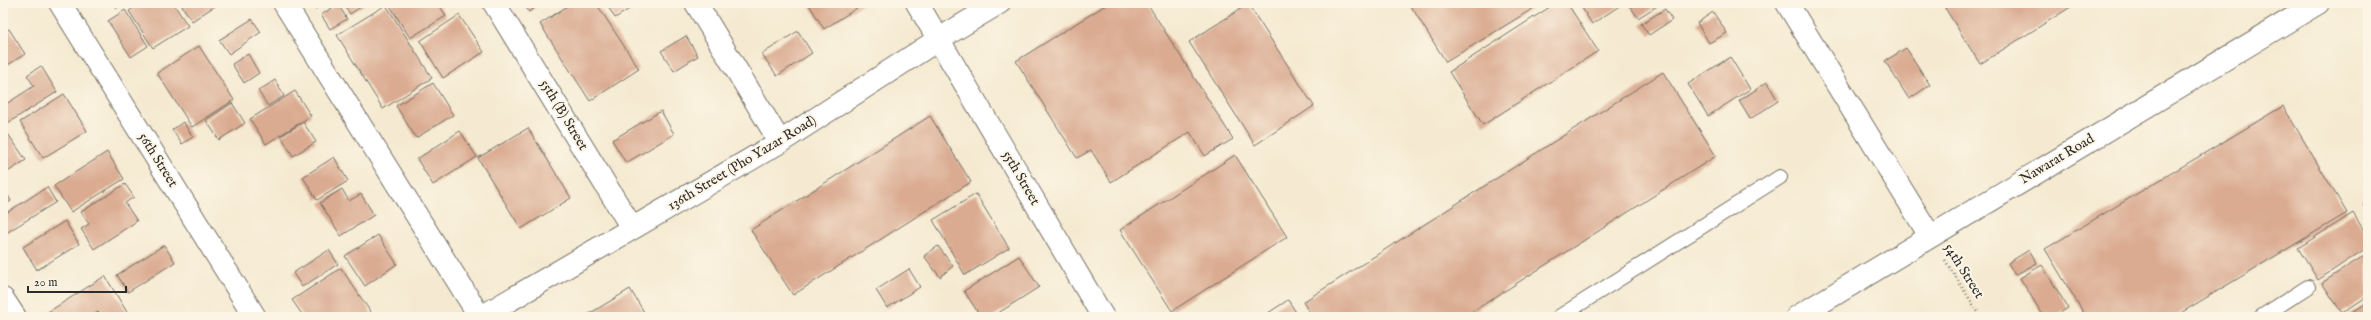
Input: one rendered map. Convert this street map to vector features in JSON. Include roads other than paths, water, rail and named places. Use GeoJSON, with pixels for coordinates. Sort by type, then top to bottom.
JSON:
{"type":"FeatureCollection","features":[{"type":"Feature","properties":{"kind":"street","name":"56th Street"},"geometry":{"type":"LineString","coordinates":[[60,3],[255,317]]}},
{"type":"Feature","properties":{"kind":"street"},"geometry":{"type":"LineString","coordinates":[[284,3],[481,317]]}},
{"type":"Feature","properties":{"kind":"street","name":"55th (B) Street"},"geometry":{"type":"LineString","coordinates":[[494,3],[632,228]]}},
{"type":"Feature","properties":{"kind":"street"},"geometry":{"type":"LineString","coordinates":[[696,3],[780,142]]}},
{"type":"Feature","properties":{"kind":"street","name":"55th Street"},"geometry":{"type":"LineString","coordinates":[[917,3],[1103,317]]}},
{"type":"Feature","properties":{"kind":"street","name":"136th Street (Pho Yazar Road)"},"geometry":{"type":"LineString","coordinates":[[481,317],[780,142],[939,39],[999,3]]}},
{"type":"Feature","properties":{"kind":"street"},"geometry":{"type":"LineString","coordinates":[[1787,3],[1930,236]]}},
{"type":"Feature","properties":{"kind":"street","name":"Nawarat Road"},"geometry":{"type":"LineString","coordinates":[[1797,317],[2318,3]]}},
{"type":"Feature","properties":{"kind":"street"},"geometry":{"type":"LineString","coordinates":[[3,298],[14,317]]}},
{"type":"Feature","properties":{"kind":"lane"},"geometry":{"type":"LineString","coordinates":[[1559,317],[1780,176]]}},
{"type":"Feature","properties":{"kind":"lane"},"geometry":{"type":"LineString","coordinates":[[2261,317],[2308,287]]}}]}
